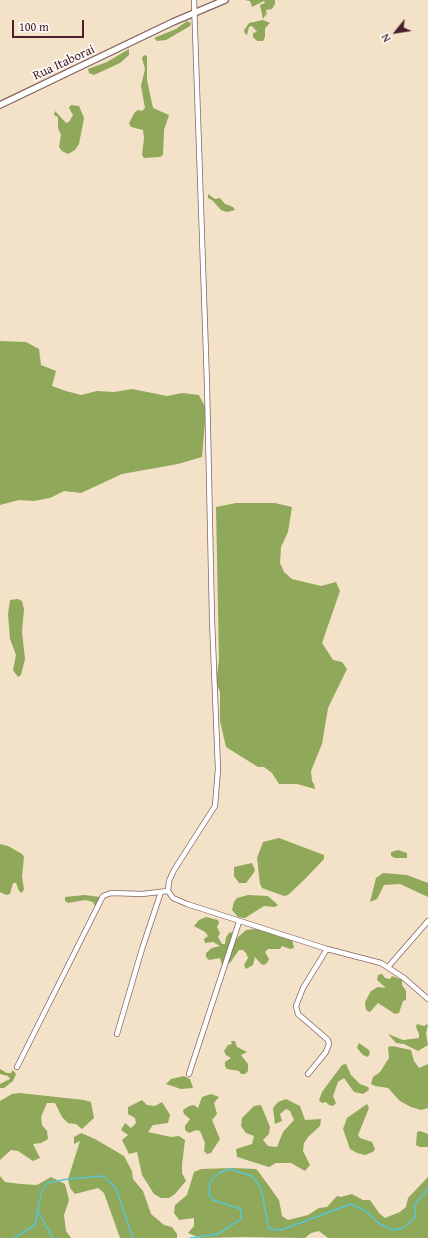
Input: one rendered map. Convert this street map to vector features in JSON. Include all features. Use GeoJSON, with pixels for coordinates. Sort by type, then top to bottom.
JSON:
{"type":"FeatureCollection","features":[{"type":"Feature","properties":{"kind":"street"},"geometry":{"type":"LineString","coordinates":[[194,0],[207,384],[212,619],[218,769],[215,806],[174,870],[169,881],[168,891],[179,901],[239,922],[327,949],[370,960],[388,967],[404,978],[428,999]]}},
{"type":"Feature","properties":{"kind":"street","name":"Rua Itaborai"},"geometry":{"type":"LineString","coordinates":[[0,105],[173,22],[225,0]]}},
{"type":"Feature","properties":{"kind":"street"},"geometry":{"type":"LineString","coordinates":[[17,1067],[103,896],[111,893],[168,891]]}},
{"type":"Feature","properties":{"kind":"street"},"geometry":{"type":"LineString","coordinates":[[118,1034],[142,949],[161,892]]}},
{"type":"Feature","properties":{"kind":"street"},"geometry":{"type":"LineString","coordinates":[[388,967],[428,921]]}},
{"type":"Feature","properties":{"kind":"street"},"geometry":{"type":"LineString","coordinates":[[189,1074],[239,922]]}},
{"type":"Feature","properties":{"kind":"street"},"geometry":{"type":"LineString","coordinates":[[308,1074],[326,1052],[329,1044],[328,1040],[298,1014],[296,1006],[303,988],[327,949]]}},
{"type":"Feature","properties":{"kind":"green space"},"geometry":{"type":"Polygon","coordinates":[[[244,0],[275,0],[275,4],[272,9],[266,10],[267,16],[266,14],[263,19],[260,5],[265,3],[264,1],[252,7],[250,1],[244,0]]]}},
{"type":"Feature","properties":{"kind":"green space"},"geometry":{"type":"Polygon","coordinates":[[[263,20],[270,23],[265,28],[265,37],[263,41],[257,41],[253,37],[253,33],[257,32],[252,26],[249,27],[247,35],[245,34],[244,30],[249,23],[263,20]]]}},
{"type":"Feature","properties":{"kind":"green space"},"geometry":{"type":"Polygon","coordinates":[[[187,21],[191,23],[190,26],[166,40],[157,41],[154,38],[176,29],[187,21]]]}},
{"type":"Feature","properties":{"kind":"green space"},"geometry":{"type":"Polygon","coordinates":[[[129,49],[129,55],[120,63],[94,75],[89,73],[88,69],[107,62],[129,49]]]}},
{"type":"Feature","properties":{"kind":"green space"},"geometry":{"type":"Polygon","coordinates":[[[144,55],[147,56],[147,80],[153,108],[169,115],[164,130],[163,155],[160,157],[144,158],[142,155],[144,138],[143,130],[131,127],[129,123],[135,112],[138,110],[142,111],[145,108],[141,86],[145,69],[142,58],[144,55]]]}},
{"type":"Feature","properties":{"kind":"green space"},"geometry":{"type":"Polygon","coordinates":[[[71,105],[79,106],[84,118],[79,144],[75,150],[68,154],[62,151],[59,147],[61,135],[58,128],[58,117],[54,115],[55,111],[66,123],[69,122],[73,115],[69,108],[71,105]]]}},
{"type":"Feature","properties":{"kind":"green space"},"geometry":{"type":"Polygon","coordinates":[[[208,194],[215,199],[220,198],[225,204],[233,207],[235,210],[227,212],[221,210],[212,200],[208,198],[208,194]]]}},
{"type":"Feature","properties":{"kind":"green space"},"geometry":{"type":"Polygon","coordinates":[[[0,341],[26,342],[39,349],[41,365],[56,371],[52,386],[66,391],[81,395],[97,391],[114,392],[132,389],[167,396],[182,393],[199,395],[206,409],[202,457],[178,464],[122,474],[81,493],[64,491],[50,498],[34,501],[19,500],[0,505],[0,341]]]}},
{"type":"Feature","properties":{"kind":"green space"},"geometry":{"type":"Polygon","coordinates":[[[236,503],[275,503],[292,507],[288,532],[281,547],[280,563],[284,572],[292,579],[321,586],[336,582],[340,591],[322,643],[333,660],[342,662],[347,669],[328,708],[322,744],[311,771],[315,789],[297,784],[279,784],[272,773],[264,767],[258,767],[226,747],[220,721],[220,692],[216,682],[219,660],[216,507],[236,503]]]}},
{"type":"Feature","properties":{"kind":"green space"},"geometry":{"type":"Polygon","coordinates":[[[18,599],[22,601],[24,609],[22,632],[25,659],[21,675],[18,677],[13,670],[16,655],[10,639],[8,614],[10,600],[18,599]]]}},
{"type":"Feature","properties":{"kind":"green space"},"geometry":{"type":"Polygon","coordinates":[[[279,838],[324,855],[324,859],[305,879],[288,895],[284,896],[262,888],[260,884],[257,858],[263,842],[279,838]]]}},
{"type":"Feature","properties":{"kind":"green space"},"geometry":{"type":"Polygon","coordinates":[[[0,844],[8,846],[22,854],[24,857],[22,877],[24,889],[22,893],[19,891],[16,883],[13,883],[10,894],[6,895],[0,892],[0,844]]]}},
{"type":"Feature","properties":{"kind":"green space"},"geometry":{"type":"Polygon","coordinates":[[[398,850],[407,853],[407,858],[395,858],[391,856],[391,852],[398,850]]]}},
{"type":"Feature","properties":{"kind":"green space"},"geometry":{"type":"Polygon","coordinates":[[[252,863],[255,870],[253,874],[246,883],[239,883],[234,876],[234,867],[252,863]]]}},
{"type":"Feature","properties":{"kind":"green space"},"geometry":{"type":"Polygon","coordinates":[[[383,873],[407,875],[428,883],[428,897],[400,884],[384,885],[377,899],[370,902],[376,878],[383,873]]]}},
{"type":"Feature","properties":{"kind":"green space"},"geometry":{"type":"Polygon","coordinates":[[[85,895],[100,897],[89,919],[95,906],[93,902],[85,900],[68,903],[65,901],[65,897],[85,895]]]}},
{"type":"Feature","properties":{"kind":"green space"},"geometry":{"type":"Polygon","coordinates":[[[248,895],[268,896],[278,905],[275,907],[264,906],[245,918],[238,917],[232,910],[234,902],[237,898],[248,895]]]}},
{"type":"Feature","properties":{"kind":"green space"},"geometry":{"type":"Polygon","coordinates":[[[206,917],[218,920],[219,923],[217,927],[220,933],[218,937],[222,944],[225,944],[226,937],[229,933],[232,932],[237,938],[246,930],[254,929],[265,930],[292,939],[294,948],[290,949],[282,946],[280,949],[268,949],[265,952],[269,959],[267,963],[264,965],[261,964],[255,957],[253,965],[246,969],[244,965],[248,958],[243,950],[239,950],[230,963],[222,965],[220,958],[209,960],[206,957],[206,953],[212,948],[220,946],[213,942],[205,943],[204,939],[208,936],[205,932],[194,926],[199,920],[206,917]]]}},
{"type":"Feature","properties":{"kind":"green space"},"geometry":{"type":"Polygon","coordinates":[[[382,974],[385,978],[390,979],[392,976],[402,980],[402,985],[406,991],[406,1000],[403,1001],[399,1013],[395,1014],[378,1003],[370,1012],[366,1010],[365,1002],[371,991],[378,987],[386,988],[377,980],[378,975],[382,974]]]}},
{"type":"Feature","properties":{"kind":"green space"},"geometry":{"type":"Polygon","coordinates":[[[417,1024],[424,1026],[428,1024],[426,1034],[428,1045],[418,1051],[404,1044],[396,1043],[388,1034],[403,1040],[419,1038],[416,1027],[417,1024]]]}},
{"type":"Feature","properties":{"kind":"green space"},"geometry":{"type":"Polygon","coordinates":[[[231,1041],[235,1041],[237,1047],[247,1052],[241,1055],[248,1064],[248,1071],[245,1074],[241,1074],[239,1071],[227,1069],[225,1066],[225,1062],[231,1058],[226,1055],[224,1051],[228,1045],[232,1044],[231,1041]]]}},
{"type":"Feature","properties":{"kind":"green space"},"geometry":{"type":"Polygon","coordinates":[[[359,1043],[369,1050],[370,1053],[368,1057],[363,1055],[357,1048],[359,1043]]]}},
{"type":"Feature","properties":{"kind":"green space"},"geometry":{"type":"Polygon","coordinates":[[[392,1046],[411,1050],[414,1061],[419,1068],[428,1064],[428,1108],[421,1110],[411,1107],[400,1101],[388,1088],[371,1084],[373,1077],[380,1072],[389,1058],[388,1047],[392,1046]]]}},
{"type":"Feature","properties":{"kind":"green space"},"geometry":{"type":"Polygon","coordinates":[[[346,1064],[351,1075],[360,1084],[368,1087],[369,1090],[363,1094],[354,1092],[344,1078],[338,1082],[333,1096],[336,1103],[333,1106],[326,1102],[322,1103],[319,1100],[322,1092],[342,1065],[346,1064]]]}},
{"type":"Feature","properties":{"kind":"green space"},"geometry":{"type":"Polygon","coordinates":[[[0,1069],[7,1073],[11,1073],[13,1070],[16,1074],[13,1081],[4,1088],[0,1088],[0,1084],[10,1079],[8,1076],[0,1074],[0,1069]]]}},
{"type":"Feature","properties":{"kind":"green space"},"geometry":{"type":"Polygon","coordinates":[[[184,1076],[190,1079],[193,1088],[181,1089],[166,1084],[171,1079],[184,1076]]]}},
{"type":"Feature","properties":{"kind":"green space"},"geometry":{"type":"Polygon","coordinates":[[[20,1093],[91,1102],[94,1118],[82,1129],[76,1124],[68,1123],[62,1117],[55,1103],[47,1103],[41,1117],[42,1125],[47,1131],[48,1139],[41,1143],[33,1144],[40,1158],[33,1161],[18,1151],[11,1150],[0,1160],[0,1101],[12,1094],[20,1093]]]}},
{"type":"Feature","properties":{"kind":"green space"},"geometry":{"type":"Polygon","coordinates":[[[211,1094],[219,1097],[214,1103],[217,1114],[212,1120],[220,1139],[211,1153],[207,1154],[204,1151],[205,1143],[200,1131],[196,1130],[189,1133],[185,1130],[185,1126],[190,1119],[184,1114],[183,1110],[194,1105],[198,1108],[202,1097],[211,1094]]]}},
{"type":"Feature","properties":{"kind":"green space"},"geometry":{"type":"Polygon","coordinates":[[[286,1099],[300,1106],[305,1120],[321,1119],[320,1126],[304,1143],[303,1151],[310,1165],[305,1171],[291,1163],[276,1163],[269,1167],[237,1157],[236,1149],[252,1144],[254,1136],[246,1133],[241,1126],[242,1118],[254,1106],[261,1105],[270,1127],[269,1134],[263,1140],[268,1146],[277,1147],[283,1132],[294,1120],[290,1111],[286,1109],[280,1114],[282,1121],[275,1124],[273,1108],[278,1102],[286,1099]]]}},
{"type":"Feature","properties":{"kind":"green space"},"geometry":{"type":"Polygon","coordinates":[[[142,1100],[147,1105],[155,1106],[162,1102],[170,1115],[168,1123],[153,1125],[148,1132],[171,1137],[179,1136],[185,1140],[182,1173],[186,1181],[175,1194],[169,1198],[161,1198],[154,1194],[142,1175],[137,1152],[129,1154],[122,1140],[128,1135],[121,1130],[125,1123],[131,1128],[136,1123],[135,1118],[128,1114],[128,1107],[142,1100]]]}},
{"type":"Feature","properties":{"kind":"green space"},"geometry":{"type":"Polygon","coordinates":[[[367,1104],[369,1108],[358,1135],[360,1138],[372,1142],[375,1149],[373,1152],[365,1155],[350,1149],[343,1129],[347,1118],[367,1104]]]}},
{"type":"Feature","properties":{"kind":"green space"},"geometry":{"type":"Polygon","coordinates":[[[420,1131],[428,1134],[428,1147],[420,1147],[416,1145],[417,1132],[420,1131]]]}},
{"type":"Feature","properties":{"kind":"green space"},"geometry":{"type":"Polygon","coordinates":[[[81,1133],[95,1139],[124,1156],[132,1171],[133,1179],[143,1191],[151,1214],[164,1225],[172,1227],[177,1234],[177,1238],[120,1238],[104,1193],[98,1188],[75,1194],[70,1188],[68,1179],[80,1141],[74,1144],[74,1137],[81,1133]]]}},
{"type":"Feature","properties":{"kind":"green space"},"geometry":{"type":"Polygon","coordinates":[[[201,1169],[256,1169],[279,1200],[282,1216],[288,1220],[308,1215],[319,1208],[327,1207],[337,1196],[341,1197],[352,1194],[363,1200],[370,1200],[379,1213],[385,1218],[400,1212],[406,1207],[408,1198],[428,1177],[428,1238],[328,1238],[319,1231],[311,1233],[305,1238],[200,1238],[188,1233],[194,1226],[194,1218],[179,1220],[174,1213],[175,1205],[187,1195],[194,1172],[201,1169]]]}},
{"type":"Feature","properties":{"kind":"green space"},"geometry":{"type":"Polygon","coordinates":[[[0,1176],[5,1182],[21,1184],[37,1185],[51,1177],[65,1184],[69,1200],[64,1215],[66,1231],[71,1238],[0,1238],[0,1176]]]}},
{"type":"Feature","properties":{"kind":"waterway"},"geometry":{"type":"LineString","coordinates":[[190,1238],[218,1234],[241,1219],[241,1209],[213,1200],[209,1195],[210,1181],[219,1173],[229,1169],[252,1176],[261,1188],[269,1229],[281,1230],[351,1204],[366,1211],[378,1223],[393,1230],[403,1228],[415,1218],[415,1204],[428,1189]]}},
{"type":"Feature","properties":{"kind":"waterway"},"geometry":{"type":"LineString","coordinates":[[14,1238],[35,1225],[41,1194],[47,1183],[68,1179],[103,1176],[116,1188],[133,1238]]}},
{"type":"Feature","properties":{"kind":"waterway"},"geometry":{"type":"LineString","coordinates":[[37,1210],[53,1238]]}}]}
